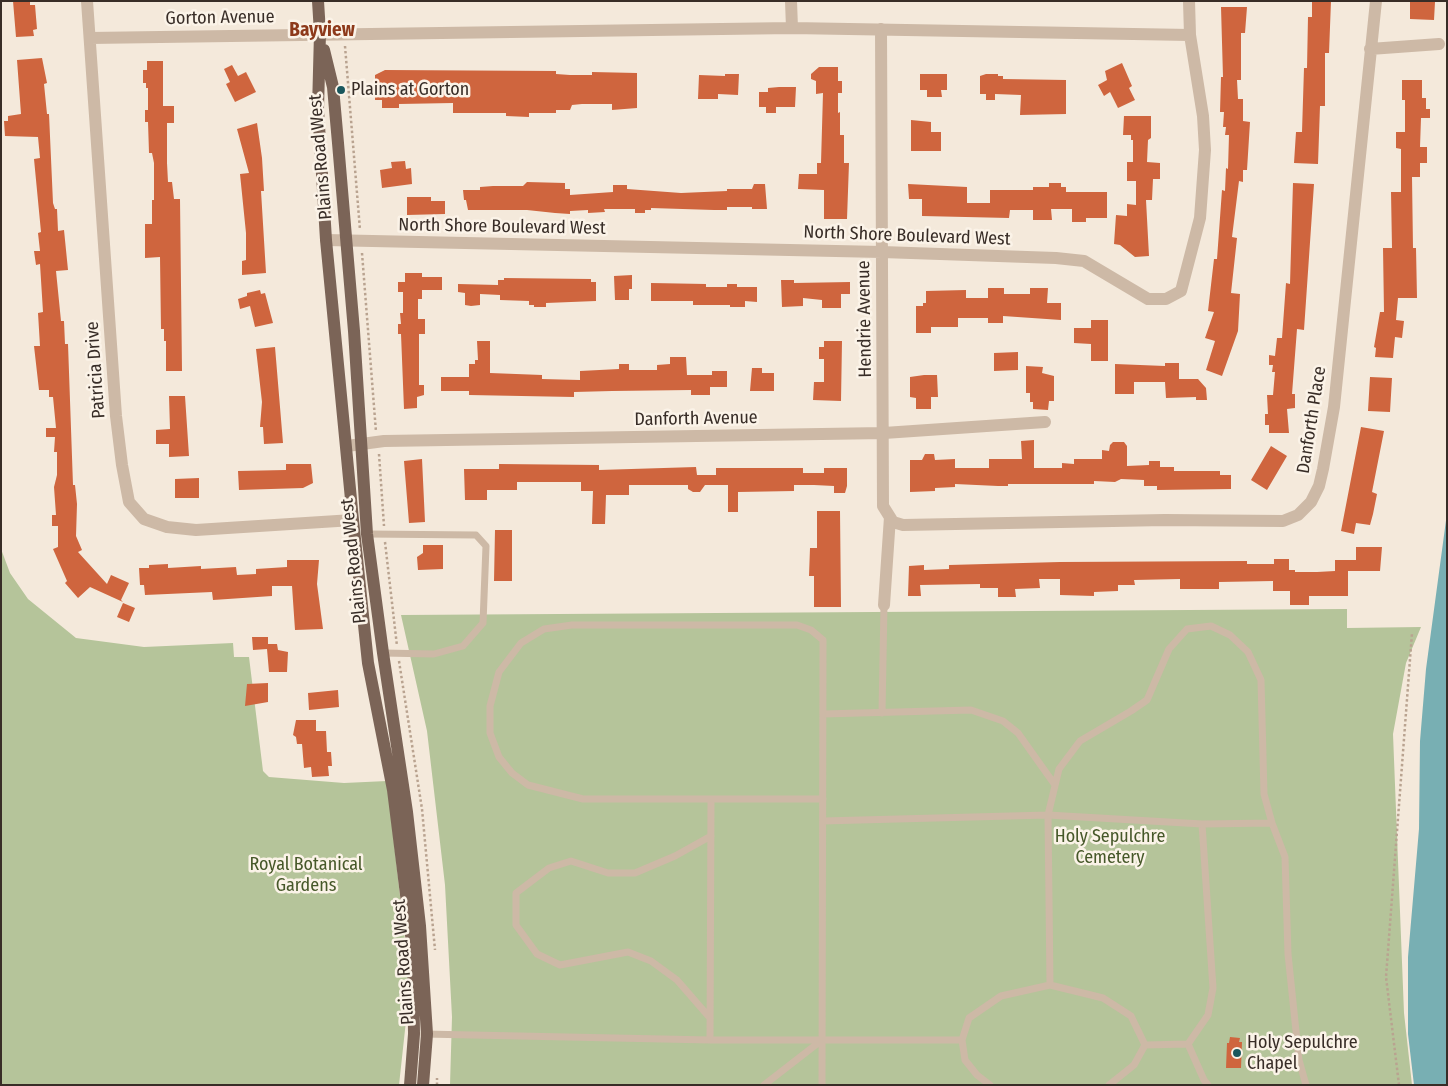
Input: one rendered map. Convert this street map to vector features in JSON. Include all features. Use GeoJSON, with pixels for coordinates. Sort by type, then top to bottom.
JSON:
{"type":"FeatureCollection","features":[{"type":"Feature","properties":{"kind":"main road","name":"Plains Road West"},"geometry":{"type":"LineString","coordinates":[[318,1],[320,33],[318,109],[326,240],[353,520],[368,663],[393,790],[406,885],[423,1085]]}},
{"type":"Feature","properties":{"kind":"main road","name":"Plains Road West"},"geometry":{"type":"LineString","coordinates":[[320,33],[333,87],[367,534],[382,653],[410,831],[420,926],[420,1034],[410,1085]]}},
{"type":"Feature","properties":{"kind":"street","name":"Patricia Drive"},"geometry":{"type":"LineString","coordinates":[[87,1],[116,416],[129,502],[144,519],[168,527],[196,530],[353,520]]}},
{"type":"Feature","properties":{"kind":"street"},"geometry":{"type":"LineString","coordinates":[[792,1],[792,28]]}},
{"type":"Feature","properties":{"kind":"street","name":"North Shore Boulevard West"},"geometry":{"type":"LineString","coordinates":[[326,240],[882,252],[1084,260],[1148,299],[1166,299],[1181,291],[1200,218],[1205,150],[1203,116],[1190,35],[1189,1]]}},
{"type":"Feature","properties":{"kind":"street","name":"Danforth Place"},"geometry":{"type":"LineString","coordinates":[[890,517],[894,522],[903,525],[1165,520],[1282,521],[1298,515],[1311,502],[1321,478],[1334,407],[1376,1]]}},
{"type":"Feature","properties":{"kind":"street","name":"Gorton Avenue"},"geometry":{"type":"LineString","coordinates":[[90,38],[320,33],[792,28],[1190,35]]}},
{"type":"Feature","properties":{"kind":"street","name":"Hendrie Avenue"},"geometry":{"type":"LineString","coordinates":[[880,29],[883,506],[890,517],[884,606]]}},
{"type":"Feature","properties":{"kind":"street"},"geometry":{"type":"LineString","coordinates":[[1370,49],[1439,44]]}},
{"type":"Feature","properties":{"kind":"street","name":"Danforth Avenue"},"geometry":{"type":"LineString","coordinates":[[347,446],[377,442],[884,433],[1045,422]]}},
{"type":"Feature","properties":{"kind":"lane"},"geometry":{"type":"LineString","coordinates":[[367,534],[476,535],[486,546],[483,623],[463,646],[434,654],[382,653]]}},
{"type":"Feature","properties":{"kind":"lane"},"geometry":{"type":"LineString","coordinates":[[882,713],[884,606]]}},
{"type":"Feature","properties":{"kind":"lane"},"geometry":{"type":"LineString","coordinates":[[822,1085],[823,822],[823,799],[823,714],[823,640],[811,630],[797,625],[572,624],[544,629],[521,642],[498,672],[490,706],[490,733],[499,757],[512,773],[528,785],[583,798],[823,799]]}},
{"type":"Feature","properties":{"kind":"lane"},"geometry":{"type":"LineString","coordinates":[[1050,985],[1048,815],[1059,769],[1080,741],[1147,700],[1169,648],[1187,629],[1211,626],[1230,634],[1248,652],[1261,680],[1264,794],[1272,823],[1285,857],[1288,954],[1299,1060],[1306,1085]]}},
{"type":"Feature","properties":{"kind":"lane"},"geometry":{"type":"LineString","coordinates":[[823,714],[971,710],[1003,721],[1018,733],[1055,785]]}},
{"type":"Feature","properties":{"kind":"lane"},"geometry":{"type":"LineString","coordinates":[[710,1040],[711,799]]}},
{"type":"Feature","properties":{"kind":"lane"},"geometry":{"type":"LineString","coordinates":[[823,822],[1048,815],[1202,824],[1272,823]]}},
{"type":"Feature","properties":{"kind":"lane"},"geometry":{"type":"LineString","coordinates":[[1188,1044],[1208,1015],[1213,988],[1202,824]]}},
{"type":"Feature","properties":{"kind":"lane"},"geometry":{"type":"LineString","coordinates":[[710,1018],[677,980],[651,961],[628,952],[560,965],[537,954],[516,925],[516,893],[549,868],[571,861],[608,873],[635,873],[675,856],[711,836]]}},
{"type":"Feature","properties":{"kind":"lane"},"geometry":{"type":"LineString","coordinates":[[990,1085],[977,1075],[965,1060],[962,1040],[969,1018],[1001,996],[1050,985],[1103,998],[1131,1016],[1145,1045]]}},
{"type":"Feature","properties":{"kind":"lane"},"geometry":{"type":"LineString","coordinates":[[420,1034],[710,1040],[962,1040]]}},
{"type":"Feature","properties":{"kind":"lane"},"geometry":{"type":"LineString","coordinates":[[764,1085],[822,1040]]}},
{"type":"Feature","properties":{"kind":"lane"},"geometry":{"type":"LineString","coordinates":[[1145,1045],[1188,1044]]}},
{"type":"Feature","properties":{"kind":"lane"},"geometry":{"type":"LineString","coordinates":[[1188,1044],[1208,1085]]}},
{"type":"Feature","properties":{"kind":"lane"},"geometry":{"type":"LineString","coordinates":[[1110,1085],[1134,1064],[1145,1045]]}},
{"type":"Feature","properties":{"kind":"path"},"geometry":{"type":"LineString","coordinates":[[340,33],[346,51],[384,534],[398,654],[422,809],[436,959]]}},
{"type":"Feature","properties":{"kind":"path"},"geometry":{"type":"LineString","coordinates":[[1399,1085],[1386,977],[1412,634]]}},
{"type":"Feature","properties":{"kind":"path"},"geometry":{"type":"LineString","coordinates":[[437,1076],[437,1085]]}},
{"type":"Feature","properties":{"kind":"green space","name":"Royal Botanical Gardens"},"geometry":{"type":"Polygon","coordinates":[[[1,549],[10,573],[28,599],[76,638],[144,647],[233,643],[234,657],[249,657],[263,771],[269,777],[344,783],[387,781],[410,984],[399,1085],[1,1085],[1,549]]]}},
{"type":"Feature","properties":{"kind":"green space","name":"Holy Sepulchre Cemetery"},"geometry":{"type":"Polygon","coordinates":[[[1347,609],[1347,628],[1421,627],[1406,663],[1393,734],[1404,1013],[1412,1085],[450,1085],[452,1017],[445,885],[427,731],[401,615],[1347,609]]]}},
{"type":"Feature","properties":{"kind":"water"},"geometry":{"type":"Polygon","coordinates":[[[1447,513],[1447,1085],[1414,1085],[1408,1034],[1408,957],[1419,829],[1420,741],[1426,669],[1447,513]]]}},
{"type":"Feature","properties":{"kind":"building"},"geometry":{"type":"Polygon","coordinates":[[[13,1],[30,1],[30,5],[35,5],[37,29],[33,30],[34,36],[16,37],[13,1]]]}},
{"type":"Feature","properties":{"kind":"building"},"geometry":{"type":"Polygon","coordinates":[[[1312,1],[1331,1],[1329,53],[1325,53],[1325,106],[1320,106],[1318,164],[1294,163],[1296,132],[1302,132],[1304,68],[1307,68],[1308,17],[1312,17],[1312,1]]]}},
{"type":"Feature","properties":{"kind":"building"},"geometry":{"type":"Polygon","coordinates":[[[1410,1],[1435,2],[1434,20],[1410,19],[1410,1]]]}},
{"type":"Feature","properties":{"kind":"building"},"geometry":{"type":"Polygon","coordinates":[[[1221,7],[1247,7],[1245,33],[1241,33],[1241,80],[1237,80],[1238,99],[1243,99],[1243,121],[1250,122],[1247,170],[1243,170],[1243,182],[1239,181],[1232,237],[1237,238],[1231,293],[1240,294],[1238,331],[1222,376],[1206,370],[1215,341],[1205,338],[1214,312],[1208,311],[1214,259],[1217,259],[1222,190],[1225,191],[1226,168],[1228,169],[1229,135],[1225,135],[1226,127],[1223,127],[1224,112],[1220,112],[1221,77],[1223,77],[1221,7]]]}},
{"type":"Feature","properties":{"kind":"building"},"geometry":{"type":"Polygon","coordinates":[[[42,58],[47,83],[44,84],[47,114],[49,114],[53,203],[55,209],[57,209],[58,231],[64,230],[68,270],[56,271],[61,321],[64,321],[65,344],[68,344],[73,485],[75,485],[77,504],[76,536],[82,550],[78,552],[107,584],[111,575],[129,583],[121,600],[123,602],[90,587],[78,598],[65,583],[67,581],[53,549],[58,547],[58,526],[52,526],[52,515],[56,515],[54,487],[57,475],[57,452],[54,452],[55,437],[46,437],[46,428],[56,428],[53,397],[49,397],[49,390],[39,390],[34,346],[40,346],[38,313],[43,312],[40,264],[36,265],[34,251],[40,251],[38,233],[41,232],[34,159],[40,158],[38,137],[5,136],[4,121],[8,121],[8,116],[21,114],[17,60],[42,58]]]}},
{"type":"Feature","properties":{"kind":"building"},"geometry":{"type":"Polygon","coordinates":[[[147,61],[163,61],[163,106],[174,106],[174,123],[167,123],[167,163],[168,182],[172,182],[174,199],[180,199],[182,371],[166,371],[166,341],[164,341],[164,329],[161,329],[160,257],[145,258],[145,224],[152,224],[152,200],[154,200],[154,163],[152,153],[149,153],[148,122],[145,122],[145,110],[148,110],[148,88],[146,88],[146,83],[143,83],[143,70],[147,70],[147,61]]]}},
{"type":"Feature","properties":{"kind":"building"},"geometry":{"type":"Polygon","coordinates":[[[1122,63],[1132,86],[1129,88],[1135,100],[1118,108],[1110,92],[1104,96],[1098,85],[1107,80],[1105,71],[1122,63]]]}},
{"type":"Feature","properties":{"kind":"building"},"geometry":{"type":"Polygon","coordinates":[[[232,65],[238,76],[246,72],[256,92],[235,102],[226,84],[230,82],[224,69],[232,65]]]}},
{"type":"Feature","properties":{"kind":"building"},"geometry":{"type":"Polygon","coordinates":[[[819,67],[838,67],[838,81],[842,81],[842,93],[838,93],[838,113],[840,112],[840,135],[844,135],[844,163],[849,163],[847,219],[824,219],[824,190],[798,189],[799,174],[817,174],[817,163],[821,163],[823,93],[816,94],[816,81],[811,79],[811,74],[819,67]]]}},
{"type":"Feature","properties":{"kind":"building"},"geometry":{"type":"Polygon","coordinates":[[[385,70],[556,71],[556,74],[570,75],[592,75],[592,72],[637,73],[637,108],[612,110],[612,104],[582,104],[572,105],[570,110],[556,110],[556,113],[529,113],[529,117],[506,116],[506,113],[453,113],[453,103],[399,104],[399,108],[382,108],[382,100],[375,100],[375,75],[385,70]]]}},
{"type":"Feature","properties":{"kind":"building"},"geometry":{"type":"Polygon","coordinates":[[[725,74],[739,74],[738,95],[718,94],[718,99],[698,99],[699,75],[725,76],[725,74]]]}},
{"type":"Feature","properties":{"kind":"building"},"geometry":{"type":"Polygon","coordinates":[[[920,74],[947,74],[947,90],[941,90],[942,97],[927,97],[927,90],[920,90],[920,74]]]}},
{"type":"Feature","properties":{"kind":"building"},"geometry":{"type":"Polygon","coordinates":[[[998,74],[998,76],[1003,76],[1003,79],[1066,80],[1066,114],[1020,115],[1021,95],[995,94],[995,100],[986,100],[986,94],[980,94],[980,76],[998,74]]]}},
{"type":"Feature","properties":{"kind":"building"},"geometry":{"type":"Polygon","coordinates":[[[1402,80],[1422,80],[1422,98],[1426,98],[1426,109],[1430,109],[1430,118],[1421,118],[1420,147],[1427,147],[1427,163],[1420,163],[1420,177],[1412,177],[1413,248],[1416,248],[1417,298],[1398,298],[1396,320],[1404,321],[1402,338],[1395,337],[1393,358],[1375,357],[1376,348],[1374,347],[1380,312],[1384,312],[1383,248],[1392,248],[1391,192],[1401,192],[1401,149],[1396,148],[1396,132],[1405,132],[1405,100],[1402,100],[1402,80]]]}},
{"type":"Feature","properties":{"kind":"building"},"geometry":{"type":"Polygon","coordinates":[[[796,87],[795,107],[776,107],[776,113],[766,113],[766,107],[759,107],[759,92],[768,92],[768,88],[796,87]]]}},
{"type":"Feature","properties":{"kind":"building"},"geometry":{"type":"Polygon","coordinates":[[[1124,116],[1151,116],[1151,138],[1148,140],[1147,162],[1160,163],[1160,179],[1153,179],[1152,200],[1146,200],[1149,256],[1135,257],[1120,245],[1114,244],[1116,215],[1127,216],[1127,204],[1136,205],[1136,181],[1127,181],[1127,162],[1133,162],[1133,140],[1131,140],[1131,135],[1123,135],[1124,116]]]}},
{"type":"Feature","properties":{"kind":"building"},"geometry":{"type":"Polygon","coordinates":[[[911,120],[931,122],[931,132],[941,132],[941,151],[911,151],[911,120]]]}},
{"type":"Feature","properties":{"kind":"building"},"geometry":{"type":"Polygon","coordinates":[[[257,123],[264,191],[261,191],[266,273],[242,275],[242,261],[246,260],[246,233],[240,174],[249,173],[237,129],[257,123]]]}},
{"type":"Feature","properties":{"kind":"building"},"geometry":{"type":"Polygon","coordinates":[[[405,161],[406,169],[411,168],[412,184],[382,188],[380,170],[392,168],[391,162],[405,161]]]}},
{"type":"Feature","properties":{"kind":"building"},"geometry":{"type":"Polygon","coordinates":[[[527,182],[565,183],[565,189],[570,189],[570,195],[613,192],[613,185],[627,185],[627,189],[681,193],[752,189],[754,184],[765,184],[767,209],[752,209],[752,207],[727,207],[727,210],[651,208],[651,210],[645,210],[645,213],[635,213],[635,209],[604,209],[605,212],[588,213],[588,210],[570,211],[570,214],[527,210],[468,210],[466,200],[464,200],[463,190],[480,190],[480,187],[493,186],[523,186],[527,182]]]}},
{"type":"Feature","properties":{"kind":"building"},"geometry":{"type":"Polygon","coordinates":[[[1049,183],[1061,183],[1061,187],[1066,187],[1066,192],[1107,192],[1107,218],[1086,218],[1086,222],[1072,222],[1072,209],[1051,209],[1052,220],[1033,220],[1033,210],[1010,210],[1009,218],[922,216],[922,199],[909,199],[908,184],[967,187],[967,203],[990,203],[990,190],[1033,190],[1033,187],[1049,187],[1049,183]]]}},
{"type":"Feature","properties":{"kind":"building"},"geometry":{"type":"Polygon","coordinates":[[[1293,183],[1314,184],[1304,330],[1297,329],[1292,394],[1295,394],[1295,408],[1287,409],[1289,433],[1269,433],[1269,425],[1265,425],[1265,414],[1268,414],[1267,395],[1273,395],[1275,372],[1272,372],[1273,365],[1269,365],[1269,355],[1275,356],[1277,338],[1282,338],[1286,283],[1290,284],[1293,183]]]}},
{"type":"Feature","properties":{"kind":"building"},"geometry":{"type":"Polygon","coordinates":[[[407,197],[431,197],[431,201],[445,201],[445,214],[407,215],[407,197]]]}},
{"type":"Feature","properties":{"kind":"building"},"geometry":{"type":"Polygon","coordinates":[[[405,273],[422,273],[422,277],[442,277],[442,290],[422,290],[422,299],[418,299],[418,319],[425,319],[425,334],[419,334],[419,385],[424,385],[424,395],[417,397],[417,408],[404,409],[401,334],[398,334],[398,324],[401,324],[400,313],[403,313],[403,292],[398,292],[398,282],[405,282],[405,273]]]}},
{"type":"Feature","properties":{"kind":"building"},"geometry":{"type":"Polygon","coordinates":[[[632,275],[632,289],[629,289],[629,300],[615,300],[614,276],[632,275]]]}},
{"type":"Feature","properties":{"kind":"building"},"geometry":{"type":"Polygon","coordinates":[[[504,278],[591,279],[591,282],[596,282],[596,301],[546,303],[546,307],[534,307],[534,305],[529,305],[529,301],[500,300],[500,295],[480,294],[480,305],[471,306],[465,305],[465,293],[458,292],[458,284],[498,285],[498,280],[504,280],[504,278]]]}},
{"type":"Feature","properties":{"kind":"building"},"geometry":{"type":"Polygon","coordinates":[[[781,280],[794,280],[794,283],[850,282],[850,294],[841,294],[841,308],[822,308],[822,300],[803,298],[803,306],[782,307],[781,280]]]}},
{"type":"Feature","properties":{"kind":"building"},"geometry":{"type":"Polygon","coordinates":[[[651,283],[706,284],[706,287],[727,287],[727,284],[737,284],[737,287],[757,287],[757,302],[745,301],[745,307],[730,307],[730,305],[693,305],[693,301],[651,301],[651,283]]]}},
{"type":"Feature","properties":{"kind":"building"},"geometry":{"type":"Polygon","coordinates":[[[988,288],[1004,288],[1004,294],[1030,294],[1030,288],[1048,288],[1047,303],[1061,303],[1061,320],[1003,316],[1003,323],[988,323],[988,318],[958,318],[958,327],[931,327],[931,333],[916,333],[916,306],[923,306],[923,303],[926,303],[926,291],[966,290],[966,298],[988,298],[988,288]]]}},
{"type":"Feature","properties":{"kind":"building"},"geometry":{"type":"Polygon","coordinates":[[[260,290],[261,294],[265,293],[273,323],[255,327],[250,306],[240,309],[238,299],[247,296],[247,293],[260,290]]]}},
{"type":"Feature","properties":{"kind":"building"},"geometry":{"type":"Polygon","coordinates":[[[1091,320],[1108,320],[1108,361],[1091,361],[1091,344],[1074,343],[1074,328],[1091,328],[1091,320]]]}},
{"type":"Feature","properties":{"kind":"building"},"geometry":{"type":"Polygon","coordinates":[[[477,341],[490,341],[490,373],[542,375],[542,379],[580,380],[580,371],[619,369],[619,364],[629,364],[629,370],[657,370],[657,365],[670,364],[670,357],[686,357],[687,375],[712,375],[712,371],[727,371],[727,387],[710,387],[710,395],[691,395],[691,390],[612,391],[574,392],[574,397],[469,395],[469,391],[441,391],[441,377],[469,377],[469,364],[475,364],[475,360],[478,360],[477,341]]]}},
{"type":"Feature","properties":{"kind":"building"},"geometry":{"type":"Polygon","coordinates":[[[824,341],[842,341],[841,401],[813,400],[814,382],[824,382],[824,359],[819,359],[819,347],[824,347],[824,341]]]}},
{"type":"Feature","properties":{"kind":"building"},"geometry":{"type":"Polygon","coordinates":[[[275,347],[283,443],[264,444],[263,427],[260,427],[262,402],[256,349],[275,347]]]}},
{"type":"Feature","properties":{"kind":"building"},"geometry":{"type":"Polygon","coordinates":[[[1018,352],[1018,370],[994,371],[994,353],[1018,352]]]}},
{"type":"Feature","properties":{"kind":"building"},"geometry":{"type":"Polygon","coordinates":[[[1165,363],[1179,363],[1179,379],[1198,379],[1206,388],[1207,400],[1196,400],[1196,397],[1166,398],[1165,382],[1134,382],[1134,394],[1115,394],[1115,364],[1165,366],[1165,363]]]}},
{"type":"Feature","properties":{"kind":"building"},"geometry":{"type":"Polygon","coordinates":[[[1026,366],[1043,367],[1042,373],[1054,376],[1054,401],[1049,401],[1048,410],[1033,409],[1033,402],[1030,402],[1030,393],[1026,393],[1026,366]]]}},
{"type":"Feature","properties":{"kind":"building"},"geometry":{"type":"Polygon","coordinates":[[[752,368],[762,368],[762,373],[774,373],[774,391],[750,391],[752,368]]]}},
{"type":"Feature","properties":{"kind":"building"},"geometry":{"type":"Polygon","coordinates":[[[937,375],[938,397],[931,397],[931,409],[916,409],[916,398],[910,397],[910,377],[937,375]]]}},
{"type":"Feature","properties":{"kind":"building"},"geometry":{"type":"Polygon","coordinates":[[[1370,377],[1392,378],[1390,412],[1368,411],[1370,377]]]}},
{"type":"Feature","properties":{"kind":"building"},"geometry":{"type":"Polygon","coordinates":[[[169,396],[185,396],[189,456],[169,457],[169,444],[156,444],[156,430],[170,429],[169,396]]]}},
{"type":"Feature","properties":{"kind":"building"},"geometry":{"type":"Polygon","coordinates":[[[1361,427],[1384,431],[1372,492],[1377,494],[1370,525],[1356,523],[1354,534],[1341,531],[1361,427]]]}},
{"type":"Feature","properties":{"kind":"building"},"geometry":{"type":"Polygon","coordinates":[[[1034,440],[1034,468],[1062,468],[1062,463],[1074,464],[1074,459],[1102,459],[1102,450],[1109,451],[1110,445],[1113,442],[1124,442],[1127,446],[1127,466],[1149,465],[1149,461],[1160,461],[1160,467],[1174,467],[1174,471],[1220,471],[1220,475],[1231,475],[1231,489],[1157,490],[1157,486],[1144,486],[1144,480],[1121,479],[1115,482],[1094,481],[1094,484],[1008,484],[1008,486],[998,486],[955,484],[955,487],[935,488],[935,491],[910,492],[910,460],[922,460],[925,454],[934,454],[935,460],[955,459],[955,468],[989,468],[989,459],[1022,459],[1021,441],[1034,440]]]}},
{"type":"Feature","properties":{"kind":"building"},"geometry":{"type":"Polygon","coordinates":[[[1271,446],[1287,456],[1267,490],[1251,480],[1271,446]]]}},
{"type":"Feature","properties":{"kind":"building"},"geometry":{"type":"Polygon","coordinates":[[[422,459],[425,522],[409,523],[404,461],[422,459]]]}},
{"type":"Feature","properties":{"kind":"building"},"geometry":{"type":"Polygon","coordinates":[[[286,464],[311,464],[313,483],[303,488],[239,490],[238,471],[286,470],[286,464]]]}},
{"type":"Feature","properties":{"kind":"building"},"geometry":{"type":"Polygon","coordinates":[[[499,464],[599,465],[599,470],[696,467],[697,475],[716,475],[716,468],[803,468],[803,473],[824,473],[824,468],[847,468],[847,486],[845,493],[834,493],[834,486],[814,485],[794,485],[794,491],[738,492],[738,512],[728,512],[728,485],[705,485],[700,492],[693,492],[688,489],[688,485],[629,485],[629,495],[606,495],[605,524],[592,524],[593,491],[581,491],[581,482],[517,482],[517,490],[487,490],[487,500],[465,500],[464,469],[499,469],[499,464]]]}},
{"type":"Feature","properties":{"kind":"building"},"geometry":{"type":"Polygon","coordinates":[[[199,478],[199,498],[175,498],[175,479],[199,478]]]}},
{"type":"Feature","properties":{"kind":"building"},"geometry":{"type":"Polygon","coordinates":[[[817,511],[840,511],[841,607],[814,607],[814,576],[809,576],[810,548],[817,548],[817,511]]]}},
{"type":"Feature","properties":{"kind":"building"},"geometry":{"type":"Polygon","coordinates":[[[495,530],[512,530],[512,581],[494,581],[495,530]]]}},
{"type":"Feature","properties":{"kind":"building"},"geometry":{"type":"Polygon","coordinates":[[[423,545],[443,545],[443,569],[418,570],[417,557],[423,553],[423,545]]]}},
{"type":"Feature","properties":{"kind":"building"},"geometry":{"type":"Polygon","coordinates":[[[1356,547],[1382,547],[1380,571],[1348,571],[1348,596],[1309,596],[1309,605],[1290,605],[1290,591],[1273,591],[1273,581],[1219,582],[1219,589],[1180,589],[1180,579],[1134,580],[1135,585],[1118,585],[1118,591],[1094,592],[1094,596],[1060,595],[1060,579],[1039,579],[1040,588],[1015,589],[1016,597],[998,597],[998,588],[980,588],[980,584],[920,585],[921,596],[908,596],[909,566],[924,565],[924,570],[949,569],[949,565],[1060,562],[1247,561],[1247,564],[1274,564],[1274,559],[1289,559],[1289,570],[1295,570],[1295,572],[1317,572],[1335,571],[1335,560],[1356,560],[1356,547]]]}},
{"type":"Feature","properties":{"kind":"building"},"geometry":{"type":"Polygon","coordinates":[[[287,560],[319,560],[317,584],[323,629],[295,630],[292,586],[272,586],[272,596],[213,600],[212,592],[145,595],[144,585],[140,585],[139,568],[149,568],[149,565],[168,564],[168,568],[201,566],[201,569],[236,567],[237,575],[256,574],[256,569],[287,567],[287,560]]]}},
{"type":"Feature","properties":{"kind":"building"},"geometry":{"type":"Polygon","coordinates":[[[123,603],[135,608],[129,622],[117,617],[123,603]]]}},
{"type":"Feature","properties":{"kind":"building"},"geometry":{"type":"Polygon","coordinates":[[[252,637],[268,637],[268,644],[277,644],[278,650],[288,652],[287,672],[269,672],[267,649],[253,650],[252,637]]]}},
{"type":"Feature","properties":{"kind":"building"},"geometry":{"type":"Polygon","coordinates":[[[268,683],[268,702],[245,706],[247,684],[268,683]]]}},
{"type":"Feature","properties":{"kind":"building"},"geometry":{"type":"Polygon","coordinates":[[[338,690],[339,707],[309,710],[308,693],[338,690]]]}},
{"type":"Feature","properties":{"kind":"building"},"geometry":{"type":"Polygon","coordinates":[[[296,720],[316,720],[316,731],[326,731],[327,752],[331,752],[332,766],[328,766],[329,776],[312,777],[311,767],[304,768],[302,744],[297,744],[296,737],[293,735],[296,720]]]}},
{"type":"Feature","properties":{"kind":"building","name":"Holy Sepulchre Chapel"},"geometry":{"type":"Polygon","coordinates":[[[1230,1037],[1240,1038],[1239,1042],[1242,1042],[1241,1068],[1226,1068],[1227,1043],[1229,1043],[1230,1037]]]}},
{"type":"Feature","properties":{"kind":"place","name":"Plains at Gorton"},"geometry":{"type":"Point","coordinates":[341,90]}},
{"type":"Feature","properties":{"kind":"place","name":"Holy Sepulchre Chapel"},"geometry":{"type":"Point","coordinates":[1237,1053]}},
{"type":"Feature","properties":{"kind":"district","name":"Bayview"},"geometry":{"type":"Point","coordinates":[322,31]}}]}
